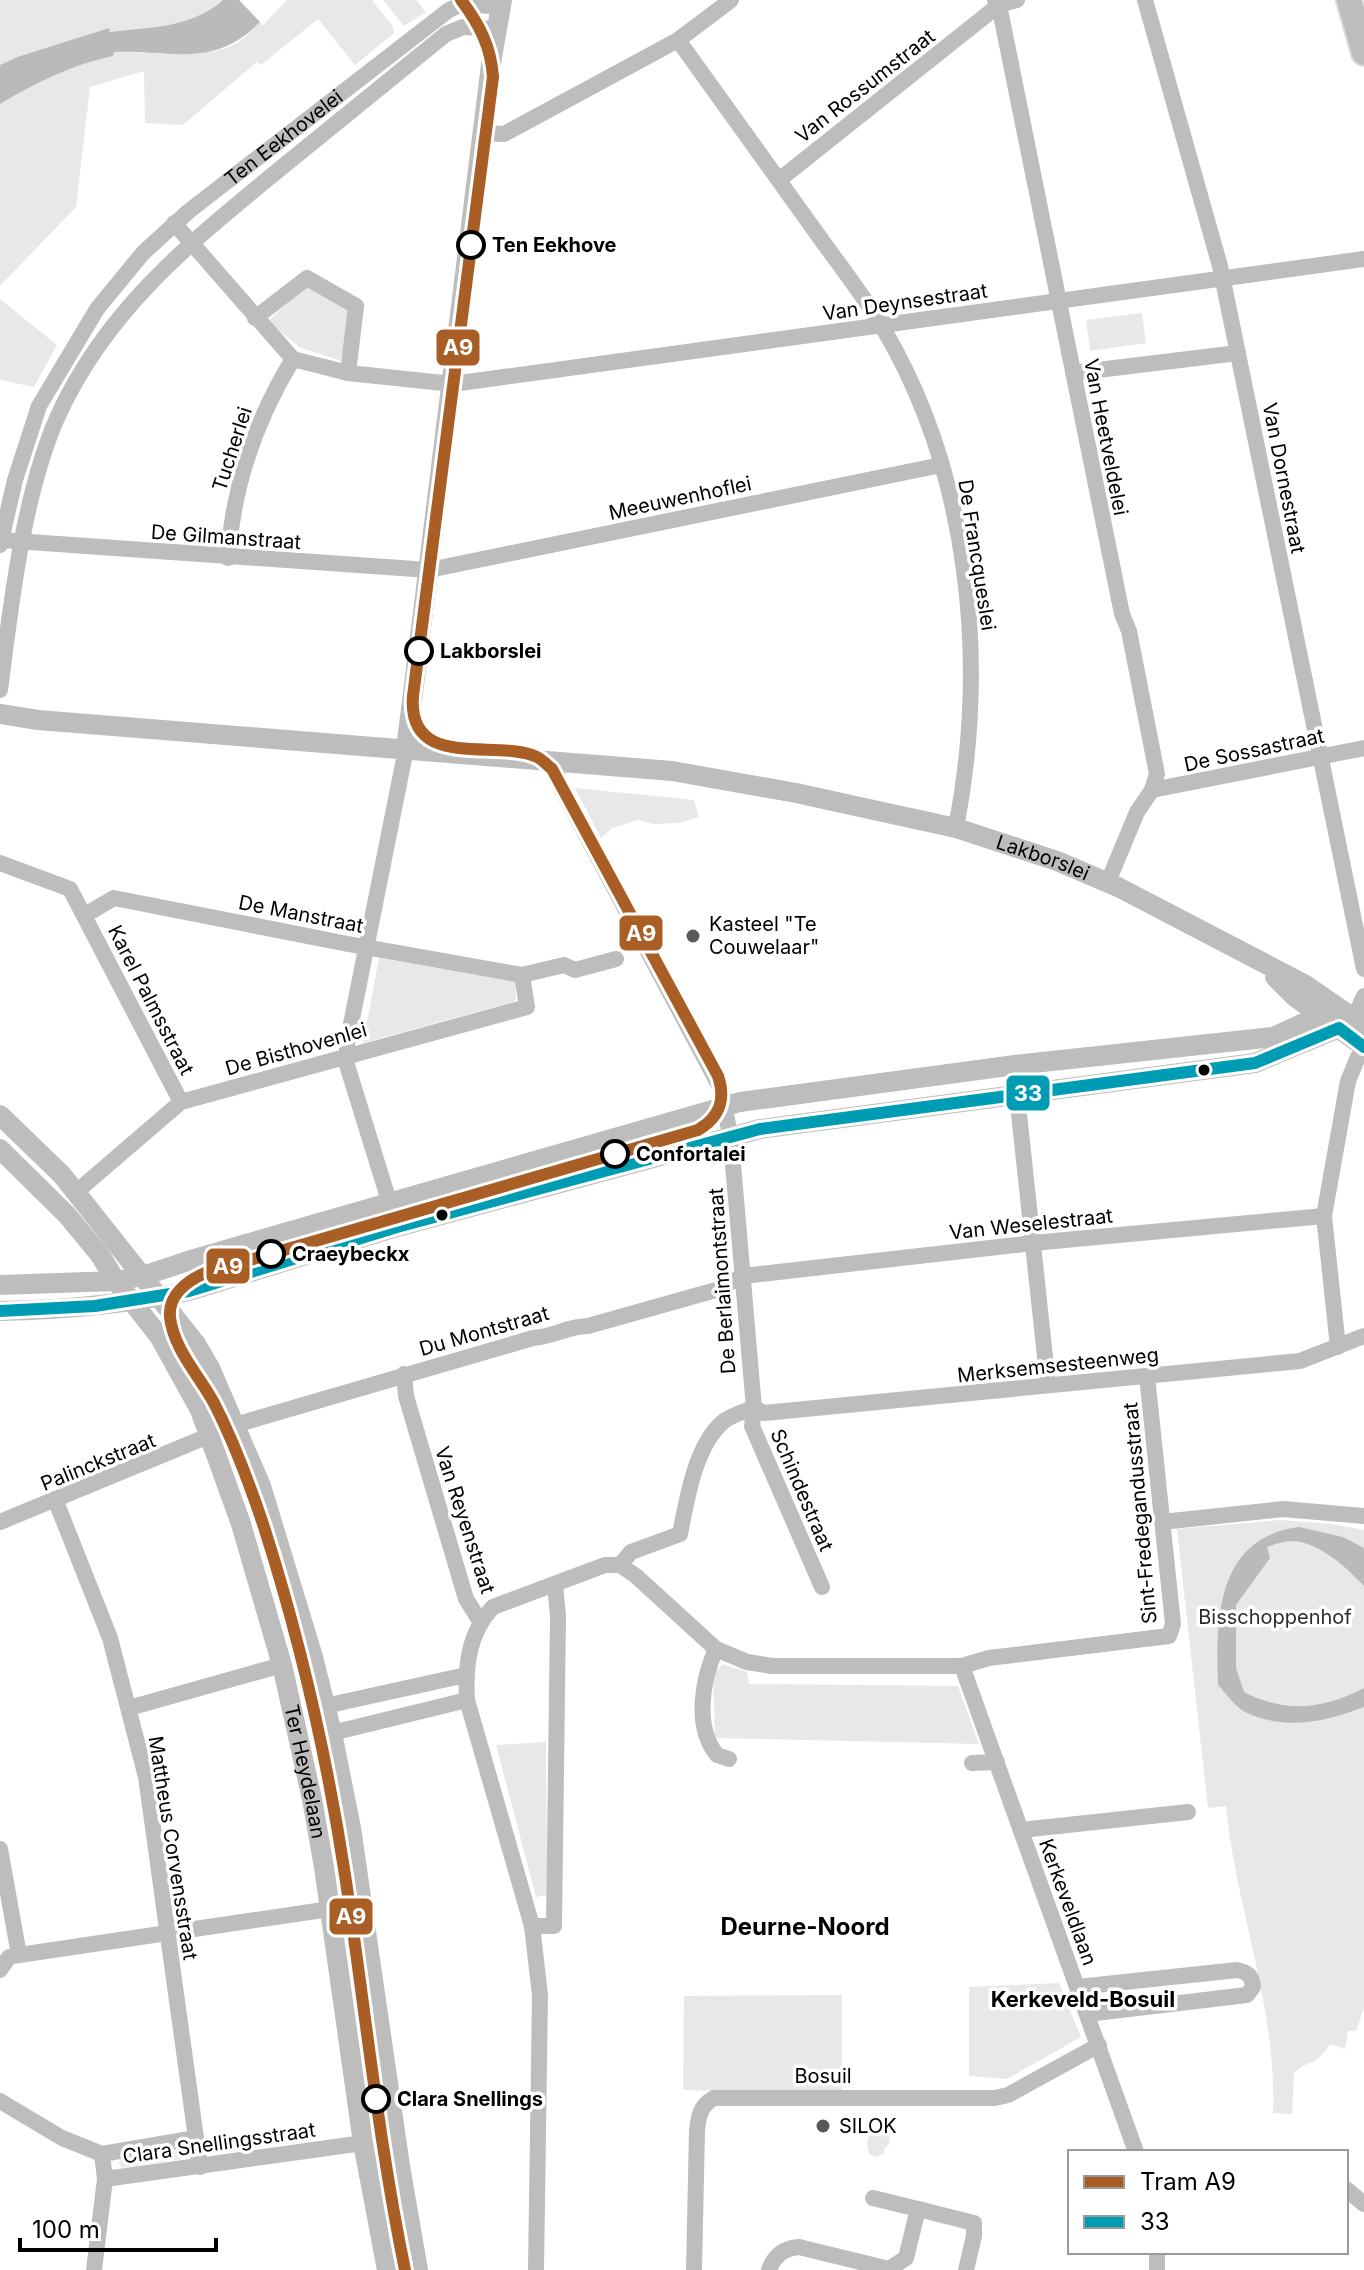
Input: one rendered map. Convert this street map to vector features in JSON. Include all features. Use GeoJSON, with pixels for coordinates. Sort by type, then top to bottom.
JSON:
{"type":"FeatureCollection","features":[{"type":"Feature","properties":{"kind":"main road"},"geometry":{"type":"LineString","coordinates":[[1349,0],[1364,50]]}},
{"type":"Feature","properties":{"kind":"street"},"geometry":{"type":"LineString","coordinates":[[483,133],[504,134],[678,40],[731,0]]}},
{"type":"Feature","properties":{"kind":"street","name":"Van Rossumstraat"},"geometry":{"type":"LineString","coordinates":[[779,180],[997,2],[1017,0]]}},
{"type":"Feature","properties":{"kind":"street","name":"Van Dornestraat"},"geometry":{"type":"LineString","coordinates":[[1145,0],[1223,279],[1364,969]]}},
{"type":"Feature","properties":{"kind":"street","name":"Van Heetveldelei"},"geometry":{"type":"LineString","coordinates":[[997,2],[1157,774],[1152,790],[1137,812],[1110,878]]}},
{"type":"Feature","properties":{"kind":"street"},"geometry":{"type":"LineString","coordinates":[[460,5],[501,3]]}},
{"type":"Feature","properties":{"kind":"street"},"geometry":{"type":"LineString","coordinates":[[397,1227],[347,1065],[347,1055],[406,749],[483,133],[487,28],[501,3]]}},
{"type":"Feature","properties":{"kind":"street"},"geometry":{"type":"LineString","coordinates":[[460,5],[487,28]]}},
{"type":"Feature","properties":{"kind":"street","name":"Ten Eekhovelei"},"geometry":{"type":"LineString","coordinates":[[23,542],[1,543],[15,480],[42,401],[97,309],[143,253],[174,223],[449,10],[460,5]]}},
{"type":"Feature","properties":{"kind":"street","name":"Ten Eekhovelei"},"geometry":{"type":"LineString","coordinates":[[0,690],[2,660],[41,459],[61,411],[110,329],[133,300],[191,240],[404,67],[454,28],[487,28]]}},
{"type":"Feature","properties":{"kind":"street","name":"De Francqueslei"},"geometry":{"type":"LineString","coordinates":[[678,40],[882,326],[916,393],[941,465],[956,527],[970,640],[970,719],[957,823]]}},
{"type":"Feature","properties":{"kind":"street"},"geometry":{"type":"LineString","coordinates":[[393,53],[404,67]]}},
{"type":"Feature","properties":{"kind":"street"},"geometry":{"type":"LineString","coordinates":[[174,223],[293,359]]}},
{"type":"Feature","properties":{"kind":"street","name":"Van Deynsestraat"},"geometry":{"type":"LineString","coordinates":[[293,359],[348,373],[451,384],[1364,259]]}},
{"type":"Feature","properties":{"kind":"street"},"geometry":{"type":"LineString","coordinates":[[255,318],[307,278],[356,306],[348,373]]}},
{"type":"Feature","properties":{"kind":"street"},"geometry":{"type":"LineString","coordinates":[[1073,373],[1238,353]]}},
{"type":"Feature","properties":{"kind":"street","name":"Tucherlei"},"geometry":{"type":"LineString","coordinates":[[228,558],[239,480],[255,431],[293,359]]}},
{"type":"Feature","properties":{"kind":"street"},"geometry":{"type":"LineString","coordinates":[[42,401],[61,411]]}},
{"type":"Feature","properties":{"kind":"street","name":"Meeuwenhoflei"},"geometry":{"type":"LineString","coordinates":[[427,570],[941,465]]}},
{"type":"Feature","properties":{"kind":"street","name":"De Gilmanstraat"},"geometry":{"type":"LineString","coordinates":[[23,542],[427,570]]}},
{"type":"Feature","properties":{"kind":"street","name":"Lakborslei"},"geometry":{"type":"LineString","coordinates":[[0,714],[38,720],[672,771],[957,823],[1110,878],[1258,960],[1295,997],[1343,1019],[1364,1048]]}},
{"type":"Feature","properties":{"kind":"street"},"geometry":{"type":"LineString","coordinates":[[0,723],[38,720]]}},
{"type":"Feature","properties":{"kind":"street","name":"De Sossastraat"},"geometry":{"type":"LineString","coordinates":[[1152,790],[1364,748]]}},
{"type":"Feature","properties":{"kind":"street","name":"De Berlaimontstraat"},"geometry":{"type":"LineString","coordinates":[[555,762],[559,784],[722,1091],[730,1136],[754,1408]]}},
{"type":"Feature","properties":{"kind":"street"},"geometry":{"type":"LineString","coordinates":[[0,863],[70,889],[85,915]]}},
{"type":"Feature","properties":{"kind":"street","name":"De Manstraat"},"geometry":{"type":"LineString","coordinates":[[85,915],[114,898],[522,975],[564,965],[575,970],[616,959]]}},
{"type":"Feature","properties":{"kind":"street","name":"Karel Palmsstraat"},"geometry":{"type":"LineString","coordinates":[[85,915],[181,1102]]}},
{"type":"Feature","properties":{"kind":"street","name":"De Bisthovenlei"},"geometry":{"type":"LineString","coordinates":[[75,1193],[181,1102],[527,1007],[522,975]]}},
{"type":"Feature","properties":{"kind":"street"},"geometry":{"type":"LineString","coordinates":[[0,1311],[131,1301],[189,1291],[397,1227],[760,1129],[1255,1063],[1270,1046],[1303,1025],[1343,1019],[1364,996]]}},
{"type":"Feature","properties":{"kind":"street"},"geometry":{"type":"LineString","coordinates":[[0,1285],[116,1281],[143,1276],[724,1106],[1015,1065],[1270,1046]]}},
{"type":"Feature","properties":{"kind":"street"},"geometry":{"type":"LineString","coordinates":[[1338,1347],[1324,1216],[1348,1081],[1364,1048]]}},
{"type":"Feature","properties":{"kind":"street"},"geometry":{"type":"LineString","coordinates":[[1017,1095],[1048,1385]]}},
{"type":"Feature","properties":{"kind":"street","name":"Ter Heydelaan"},"geometry":{"type":"LineString","coordinates":[[0,1115],[62,1175],[196,1344],[210,1368],[261,1486],[332,1733],[353,1841],[418,2270]]}},
{"type":"Feature","properties":{"kind":"street","name":"Ter Heydelaan"},"geometry":{"type":"LineString","coordinates":[[0,1149],[67,1215],[100,1255],[174,1359],[210,1436],[259,1578],[312,1799],[363,2143],[387,2270]]}},
{"type":"Feature","properties":{"kind":"street","name":"Van Weselestraat"},"geometry":{"type":"LineString","coordinates":[[743,1276],[1033,1243],[1324,1216]]}},
{"type":"Feature","properties":{"kind":"street","name":"Du Montstraat"},"geometry":{"type":"LineString","coordinates":[[210,1436],[235,1425],[404,1374],[716,1290],[743,1276]]}},
{"type":"Feature","properties":{"kind":"street","name":"Merksemsesteenweg"},"geometry":{"type":"LineString","coordinates":[[754,1408],[764,1413],[1300,1361],[1364,1336]]}},
{"type":"Feature","properties":{"kind":"street","name":"Van Reyenstraat"},"geometry":{"type":"LineString","coordinates":[[404,1374],[406,1396],[466,1599],[480,1621],[466,1675],[467,1700]]}},
{"type":"Feature","properties":{"kind":"street","name":"Sint-Fredegandusstraat"},"geometry":{"type":"LineString","coordinates":[[620,1565],[716,1649],[736,1659],[772,1666],[962,1666],[989,1658],[1169,1636],[1173,1624],[1147,1376]]}},
{"type":"Feature","properties":{"kind":"street"},"geometry":{"type":"LineString","coordinates":[[480,1621],[501,1603],[605,1565],[620,1565],[631,1552],[680,1534],[692,1472],[711,1439],[725,1420],[754,1408]]}},
{"type":"Feature","properties":{"kind":"street","name":"Schindestraat"},"geometry":{"type":"LineString","coordinates":[[754,1408],[752,1426],[822,1587]]}},
{"type":"Feature","properties":{"kind":"street","name":"Palinckstraat"},"geometry":{"type":"LineString","coordinates":[[0,1522],[210,1436]]}},
{"type":"Feature","properties":{"kind":"street","name":"Mattheus Corvensstraat"},"geometry":{"type":"LineString","coordinates":[[55,1499],[110,1638],[146,1777],[200,2167]]}},
{"type":"Feature","properties":{"kind":"street"},"geometry":{"type":"LineString","coordinates":[[1162,1522],[1283,1509],[1364,1516]]}},
{"type":"Feature","properties":{"kind":"street"},"geometry":{"type":"LineString","coordinates":[[532,1926],[554,1926],[558,1616],[555,1584]]}},
{"type":"Feature","properties":{"kind":"street"},"geometry":{"type":"LineString","coordinates":[[716,1649],[705,1683],[704,1733],[717,1755],[729,1759]]}},
{"type":"Feature","properties":{"kind":"street"},"geometry":{"type":"LineString","coordinates":[[129,1708],[282,1665]]}},
{"type":"Feature","properties":{"kind":"street","name":"Kerkeveldlaan"},"geometry":{"type":"LineString","coordinates":[[962,1666],[1135,2150]]}},
{"type":"Feature","properties":{"kind":"street"},"geometry":{"type":"LineString","coordinates":[[325,1706],[466,1675]]}},
{"type":"Feature","properties":{"kind":"street"},"geometry":{"type":"LineString","coordinates":[[332,1733],[467,1700],[532,1926],[540,1995],[536,2270]]}},
{"type":"Feature","properties":{"kind":"street"},"geometry":{"type":"LineString","coordinates":[[972,1763],[997,1762]]}},
{"type":"Feature","properties":{"kind":"street"},"geometry":{"type":"LineString","coordinates":[[1021,1830],[1188,1812]]}},
{"type":"Feature","properties":{"kind":"street"},"geometry":{"type":"LineString","coordinates":[[0,1849],[19,1955]]}},
{"type":"Feature","properties":{"kind":"street"},"geometry":{"type":"LineString","coordinates":[[0,1970],[9,1957],[19,1955],[330,1909]]}},
{"type":"Feature","properties":{"kind":"street"},"geometry":{"type":"LineString","coordinates":[[1078,1987],[1237,1970],[1246,1971],[1252,1978],[1253,1987],[1247,1995],[1087,2014]]}},
{"type":"Feature","properties":{"kind":"street","name":"Bosuil"},"geometry":{"type":"LineString","coordinates":[[694,2270],[699,2112],[705,2103],[714,2098],[995,2098],[1008,2095],[1099,2045]]}},
{"type":"Feature","properties":{"kind":"street","name":"Clara Snellingsstraat"},"geometry":{"type":"LineString","coordinates":[[0,2101],[62,2138],[102,2154],[196,2138]]}},
{"type":"Feature","properties":{"kind":"street","name":"Clara Snellingsstraat"},"geometry":{"type":"LineString","coordinates":[[102,2154],[105,2179],[363,2143]]}},
{"type":"Feature","properties":{"kind":"street"},"geometry":{"type":"LineString","coordinates":[[94,2270],[105,2179]]}},
{"type":"Feature","properties":{"kind":"street"},"geometry":{"type":"LineString","coordinates":[[1348,2191],[1364,2204]]}},
{"type":"Feature","properties":{"kind":"street"},"geometry":{"type":"LineString","coordinates":[[873,2198],[974,2223],[966,2270]]}},
{"type":"Feature","properties":{"kind":"street"},"geometry":{"type":"LineString","coordinates":[[769,2270],[772,2261],[784,2250],[799,2247],[889,2269],[906,2258],[918,2209]]}},
{"type":"Feature","properties":{"kind":"green space"},"geometry":{"type":"Polygon","coordinates":[[[0,0],[223,0],[184,21],[109,32],[109,28],[0,65],[0,0]]]}},
{"type":"Feature","properties":{"kind":"green space"},"geometry":{"type":"Polygon","coordinates":[[[287,0],[372,0],[393,27],[394,33],[355,65],[318,19],[261,65],[257,62],[183,125],[145,123],[144,71],[90,87],[76,207],[0,286],[0,104],[54,76],[113,56],[113,52],[177,54],[224,49],[240,41],[260,22],[263,25],[287,0]]]}},
{"type":"Feature","properties":{"kind":"green space"},"geometry":{"type":"Polygon","coordinates":[[[383,0],[416,0],[426,12],[404,26],[383,0]]]}},
{"type":"Feature","properties":{"kind":"green space"},"geometry":{"type":"Polygon","coordinates":[[[307,285],[349,311],[341,361],[299,347],[268,321],[307,285]]]}},
{"type":"Feature","properties":{"kind":"green space"},"geometry":{"type":"Polygon","coordinates":[[[0,299],[57,345],[34,387],[0,380],[0,299]]]}},
{"type":"Feature","properties":{"kind":"green space"},"geometry":{"type":"Polygon","coordinates":[[[1142,313],[1146,343],[1090,351],[1086,320],[1142,313]]]}},
{"type":"Feature","properties":{"kind":"green space"},"geometry":{"type":"Polygon","coordinates":[[[575,788],[694,800],[699,817],[679,823],[653,824],[638,820],[612,828],[601,838],[575,788]]]}},
{"type":"Feature","properties":{"kind":"green space"},"geometry":{"type":"Polygon","coordinates":[[[379,958],[515,982],[516,1001],[363,1043],[379,958]]]}},
{"type":"Feature","properties":{"kind":"green space","name":"Bisschoppenhof"},"geometry":{"type":"Polygon","coordinates":[[[1280,1520],[1364,1530],[1364,2007],[1356,2031],[1348,2031],[1345,2049],[1330,2044],[1321,2056],[1294,2073],[1292,2114],[1273,2113],[1269,2035],[1238,1883],[1226,1806],[1208,1808],[1177,1529],[1280,1520]]]}},
{"type":"Feature","properties":{"kind":"green space"},"geometry":{"type":"Polygon","coordinates":[[[723,1664],[747,1672],[749,1684],[958,1686],[979,1744],[715,1738],[713,1674],[723,1664]]]}},
{"type":"Feature","properties":{"kind":"green space"},"geometry":{"type":"Polygon","coordinates":[[[546,1742],[547,1895],[536,1897],[496,1745],[546,1742]]]}},
{"type":"Feature","properties":{"kind":"green space"},"geometry":{"type":"Polygon","coordinates":[[[1059,1983],[1081,2037],[1007,2079],[969,2076],[969,1987],[1059,1983]]]}},
{"type":"Feature","properties":{"kind":"green space"},"geometry":{"type":"Polygon","coordinates":[[[842,1995],[842,2094],[683,2090],[684,1996],[842,1995]]]}},
{"type":"Feature","properties":{"kind":"green space"},"geometry":{"type":"Polygon","coordinates":[[[878,2128],[890,2135],[884,2154],[877,2157],[869,2154],[867,2142],[871,2132],[878,2128]]]}},
{"type":"Feature","properties":{"kind":"green space"},"geometry":{"type":"Polygon","coordinates":[[[181,2150],[185,2154],[182,2159],[122,2168],[119,2164],[121,2159],[181,2150]]]}},
{"type":"Feature","properties":{"kind":"shaded area"},"geometry":{"type":"Polygon","coordinates":[[[223,0],[239,0],[260,22],[243,37],[209,52],[114,52],[113,56],[54,76],[0,104],[0,65],[17,57],[109,28],[110,32],[184,21],[223,0]]]}},
{"type":"Feature","properties":{"kind":"shaded area"},"geometry":{"type":"Polygon","coordinates":[[[1299,1527],[1343,1537],[1364,1548],[1364,1586],[1341,1564],[1313,1546],[1293,1541],[1267,1547],[1270,1558],[1236,1605],[1236,1668],[1244,1692],[1275,1704],[1305,1706],[1334,1701],[1364,1688],[1364,1707],[1335,1717],[1290,1723],[1245,1712],[1218,1685],[1218,1634],[1227,1585],[1236,1564],[1251,1547],[1272,1534],[1299,1527]]]}},
{"type":"Feature","properties":{"kind":"tram line","name":"A9"},"geometry":{"type":"LineString","coordinates":[[405,2270],[379,2122],[338,1831],[311,1699],[259,1511],[214,1403],[176,1340],[170,1309],[175,1296],[185,1285],[205,1273],[698,1130],[716,1114],[721,1100],[718,1076],[552,769],[537,757],[520,752],[439,744],[424,735],[415,720],[413,696],[493,77],[483,36],[461,0]]}},
{"type":"Feature","properties":{"kind":"tram line"},"geometry":{"type":"LineString","coordinates":[[487,78],[498,0]]}},
{"type":"Feature","properties":{"kind":"tram line"},"geometry":{"type":"LineString","coordinates":[[414,652],[407,715],[415,734],[428,746],[445,752],[505,756],[540,766],[560,790],[585,839]]}},
{"type":"Feature","properties":{"kind":"transit line","name":"33"},"geometry":{"type":"LineString","coordinates":[[0,1311],[95,1306],[189,1291],[397,1227],[760,1129],[1255,1063],[1339,1028],[1364,1047]]}},
{"type":"Feature","properties":{"kind":"place","name":"Ten Eekhove"},"geometry":{"type":"Point","coordinates":[471,245]}},
{"type":"Feature","properties":{"kind":"place","name":"Lakborslei"},"geometry":{"type":"Point","coordinates":[419,651]}},
{"type":"Feature","properties":{"kind":"place","name":"Kasteel \"Te Couwelaar\""},"geometry":{"type":"Point","coordinates":[693,936]}},
{"type":"Feature","properties":{"kind":"place","name":"Confortalei"},"geometry":{"type":"Point","coordinates":[615,1154]}},
{"type":"Feature","properties":{"kind":"place","name":"Craeybeckx"},"geometry":{"type":"Point","coordinates":[271,1254]}},
{"type":"Feature","properties":{"kind":"place","name":"Clara Snellings"},"geometry":{"type":"Point","coordinates":[376,2099]}},
{"type":"Feature","properties":{"kind":"place","name":"SILOK"},"geometry":{"type":"Point","coordinates":[823,2126]}},
{"type":"Feature","properties":{"kind":"district","name":"Deurne-Noord"},"geometry":{"type":"Point","coordinates":[805,1927]}},
{"type":"Feature","properties":{"kind":"district","name":"Kerkeveld-Bosuil"},"geometry":{"type":"Point","coordinates":[1083,1999]}}]}
